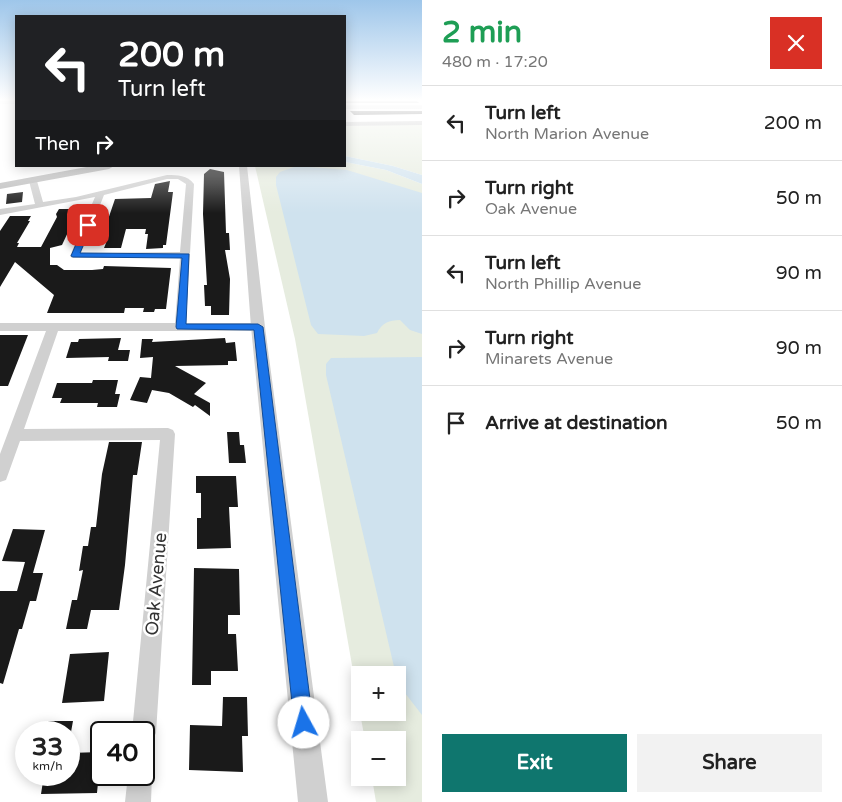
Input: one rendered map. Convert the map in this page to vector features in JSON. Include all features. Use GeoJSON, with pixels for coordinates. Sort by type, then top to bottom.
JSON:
{"type":"FeatureCollection","features":[{"type":"Feature","properties":{"kind":"main road"},"geometry":{"type":"LineString","coordinates":[[0,180],[81,167]]}},
{"type":"Feature","properties":{"kind":"main road"},"geometry":{"type":"LineString","coordinates":[[32,181],[92,167]]}},
{"type":"Feature","properties":{"kind":"main road"},"geometry":{"type":"LineString","coordinates":[[0,186],[104,167]]}},
{"type":"Feature","properties":{"kind":"street"},"geometry":{"type":"LineString","coordinates":[[242,167],[258,327],[313,802]]}},
{"type":"Feature","properties":{"kind":"street"},"geometry":{"type":"LineString","coordinates":[[0,212],[100,194],[166,177],[184,178],[190,184],[185,232],[186,255],[180,327]]}},
{"type":"Feature","properties":{"kind":"street"},"geometry":{"type":"LineString","coordinates":[[32,181],[40,206]]}},
{"type":"Feature","properties":{"kind":"street"},"geometry":{"type":"LineString","coordinates":[[100,194],[75,256],[186,255]]}},
{"type":"Feature","properties":{"kind":"street"},"geometry":{"type":"LineString","coordinates":[[0,327],[258,327]]}},
{"type":"Feature","properties":{"kind":"street"},"geometry":{"type":"LineString","coordinates":[[0,475],[53,327]]}},
{"type":"Feature","properties":{"kind":"street","name":"Oak Avenue"},"geometry":{"type":"LineString","coordinates":[[15,435],[168,434],[145,721]]}},
{"type":"Feature","properties":{"kind":"street"},"geometry":{"type":"LineString","coordinates":[[138,802],[139,786]]}},
{"type":"Feature","properties":{"kind":"shaded area"},"geometry":{"type":"Polygon","coordinates":[[[346,138],[422,138],[422,175],[393,166],[346,156],[346,138]]]}},
{"type":"Feature","properties":{"kind":"shaded area"},"geometry":{"type":"Polygon","coordinates":[[[346,162],[386,170],[422,184],[422,802],[376,802],[373,786],[406,786],[406,731],[363,731],[361,721],[406,721],[406,666],[352,666],[295,339],[255,167],[346,167],[346,162]]]}},
{"type":"Feature","properties":{"kind":"water"},"geometry":{"type":"Polygon","coordinates":[[[346,156],[393,166],[422,175],[422,184],[386,170],[346,162],[346,156]]]}},
{"type":"Feature","properties":{"kind":"water"},"geometry":{"type":"Polygon","coordinates":[[[294,167],[347,170],[422,193],[422,334],[410,330],[400,320],[386,323],[377,333],[364,336],[318,334],[311,325],[276,185],[276,177],[280,172],[294,167]]]}},
{"type":"Feature","properties":{"kind":"water"},"geometry":{"type":"Polygon","coordinates":[[[422,357],[422,715],[406,694],[406,666],[394,666],[326,375],[326,364],[331,358],[422,357]]]}},
{"type":"Feature","properties":{"kind":"building"},"geometry":{"type":"Polygon","coordinates":[[[210,169],[224,172],[226,233],[229,233],[230,250],[225,250],[230,279],[229,315],[211,315],[211,306],[205,306],[204,285],[207,285],[203,214],[204,174],[210,169]]]}},
{"type":"Feature","properties":{"kind":"building"},"geometry":{"type":"Polygon","coordinates":[[[170,181],[168,192],[173,192],[166,245],[163,245],[163,248],[146,249],[148,234],[145,234],[146,229],[126,229],[121,248],[104,248],[106,243],[100,243],[115,199],[151,198],[155,184],[170,181]]]}},
{"type":"Feature","properties":{"kind":"building"},"geometry":{"type":"Polygon","coordinates":[[[23,192],[22,202],[6,204],[7,194],[23,192]]]}},
{"type":"Feature","properties":{"kind":"building"},"geometry":{"type":"Polygon","coordinates":[[[59,209],[74,209],[72,213],[77,213],[62,245],[50,248],[50,265],[57,265],[64,270],[103,269],[104,266],[171,268],[166,309],[155,309],[154,312],[143,312],[144,308],[125,308],[124,313],[47,313],[54,295],[15,262],[0,287],[0,231],[10,216],[31,216],[17,243],[19,243],[17,247],[41,247],[57,217],[56,214],[59,209]]]}},
{"type":"Feature","properties":{"kind":"building"},"geometry":{"type":"Polygon","coordinates":[[[0,335],[28,335],[8,386],[0,386],[0,335]]]}},
{"type":"Feature","properties":{"kind":"building"},"geometry":{"type":"Polygon","coordinates":[[[121,338],[118,350],[130,350],[128,361],[108,361],[109,357],[66,358],[71,342],[78,342],[79,339],[121,338]]]}},
{"type":"Feature","properties":{"kind":"building"},"geometry":{"type":"Polygon","coordinates":[[[225,338],[226,343],[235,342],[237,361],[228,361],[228,365],[175,366],[206,383],[194,394],[210,403],[210,416],[195,405],[193,407],[169,393],[152,390],[147,403],[130,400],[140,377],[151,378],[153,357],[140,358],[142,339],[153,339],[152,342],[225,338]]]}},
{"type":"Feature","properties":{"kind":"building"},"geometry":{"type":"Polygon","coordinates":[[[93,380],[118,380],[115,394],[120,394],[117,407],[97,407],[98,403],[60,403],[62,398],[52,398],[57,383],[92,383],[93,380]]]}},
{"type":"Feature","properties":{"kind":"building"},"geometry":{"type":"Polygon","coordinates":[[[227,432],[239,432],[240,445],[244,445],[246,463],[229,463],[227,432]]]}},
{"type":"Feature","properties":{"kind":"building"},"geometry":{"type":"Polygon","coordinates":[[[109,442],[142,442],[137,475],[133,475],[119,610],[91,610],[87,629],[66,629],[72,600],[77,600],[83,570],[79,571],[83,546],[88,546],[91,527],[96,527],[102,474],[109,442]]]}},
{"type":"Feature","properties":{"kind":"building"},"geometry":{"type":"Polygon","coordinates":[[[196,476],[236,476],[238,507],[229,507],[231,548],[197,549],[197,518],[201,518],[201,493],[196,493],[196,476]]]}},
{"type":"Feature","properties":{"kind":"building"},"geometry":{"type":"Polygon","coordinates":[[[13,529],[45,530],[33,573],[43,573],[36,601],[30,601],[22,629],[19,629],[3,684],[0,683],[0,591],[17,591],[25,562],[2,561],[13,529]]]}},
{"type":"Feature","properties":{"kind":"building"},"geometry":{"type":"Polygon","coordinates":[[[194,568],[239,569],[240,615],[228,615],[228,634],[236,634],[238,671],[211,671],[211,685],[192,685],[194,568]]]}},
{"type":"Feature","properties":{"kind":"building"},"geometry":{"type":"Polygon","coordinates":[[[109,652],[104,701],[62,703],[70,654],[109,652]]]}},
{"type":"Feature","properties":{"kind":"building"},"geometry":{"type":"Polygon","coordinates":[[[223,697],[247,697],[248,736],[242,736],[243,772],[189,770],[190,725],[222,726],[223,697]]]}},
{"type":"Feature","properties":{"kind":"building"},"geometry":{"type":"Polygon","coordinates":[[[90,752],[90,786],[98,786],[97,793],[41,794],[42,786],[80,786],[80,753],[90,752]]]}},
{"type":"Feature","properties":{"kind":"route"},"geometry":{"type":"LineString","coordinates":[[88,225],[75,256],[186,255],[180,327],[258,327],[304,723]]}}]}
